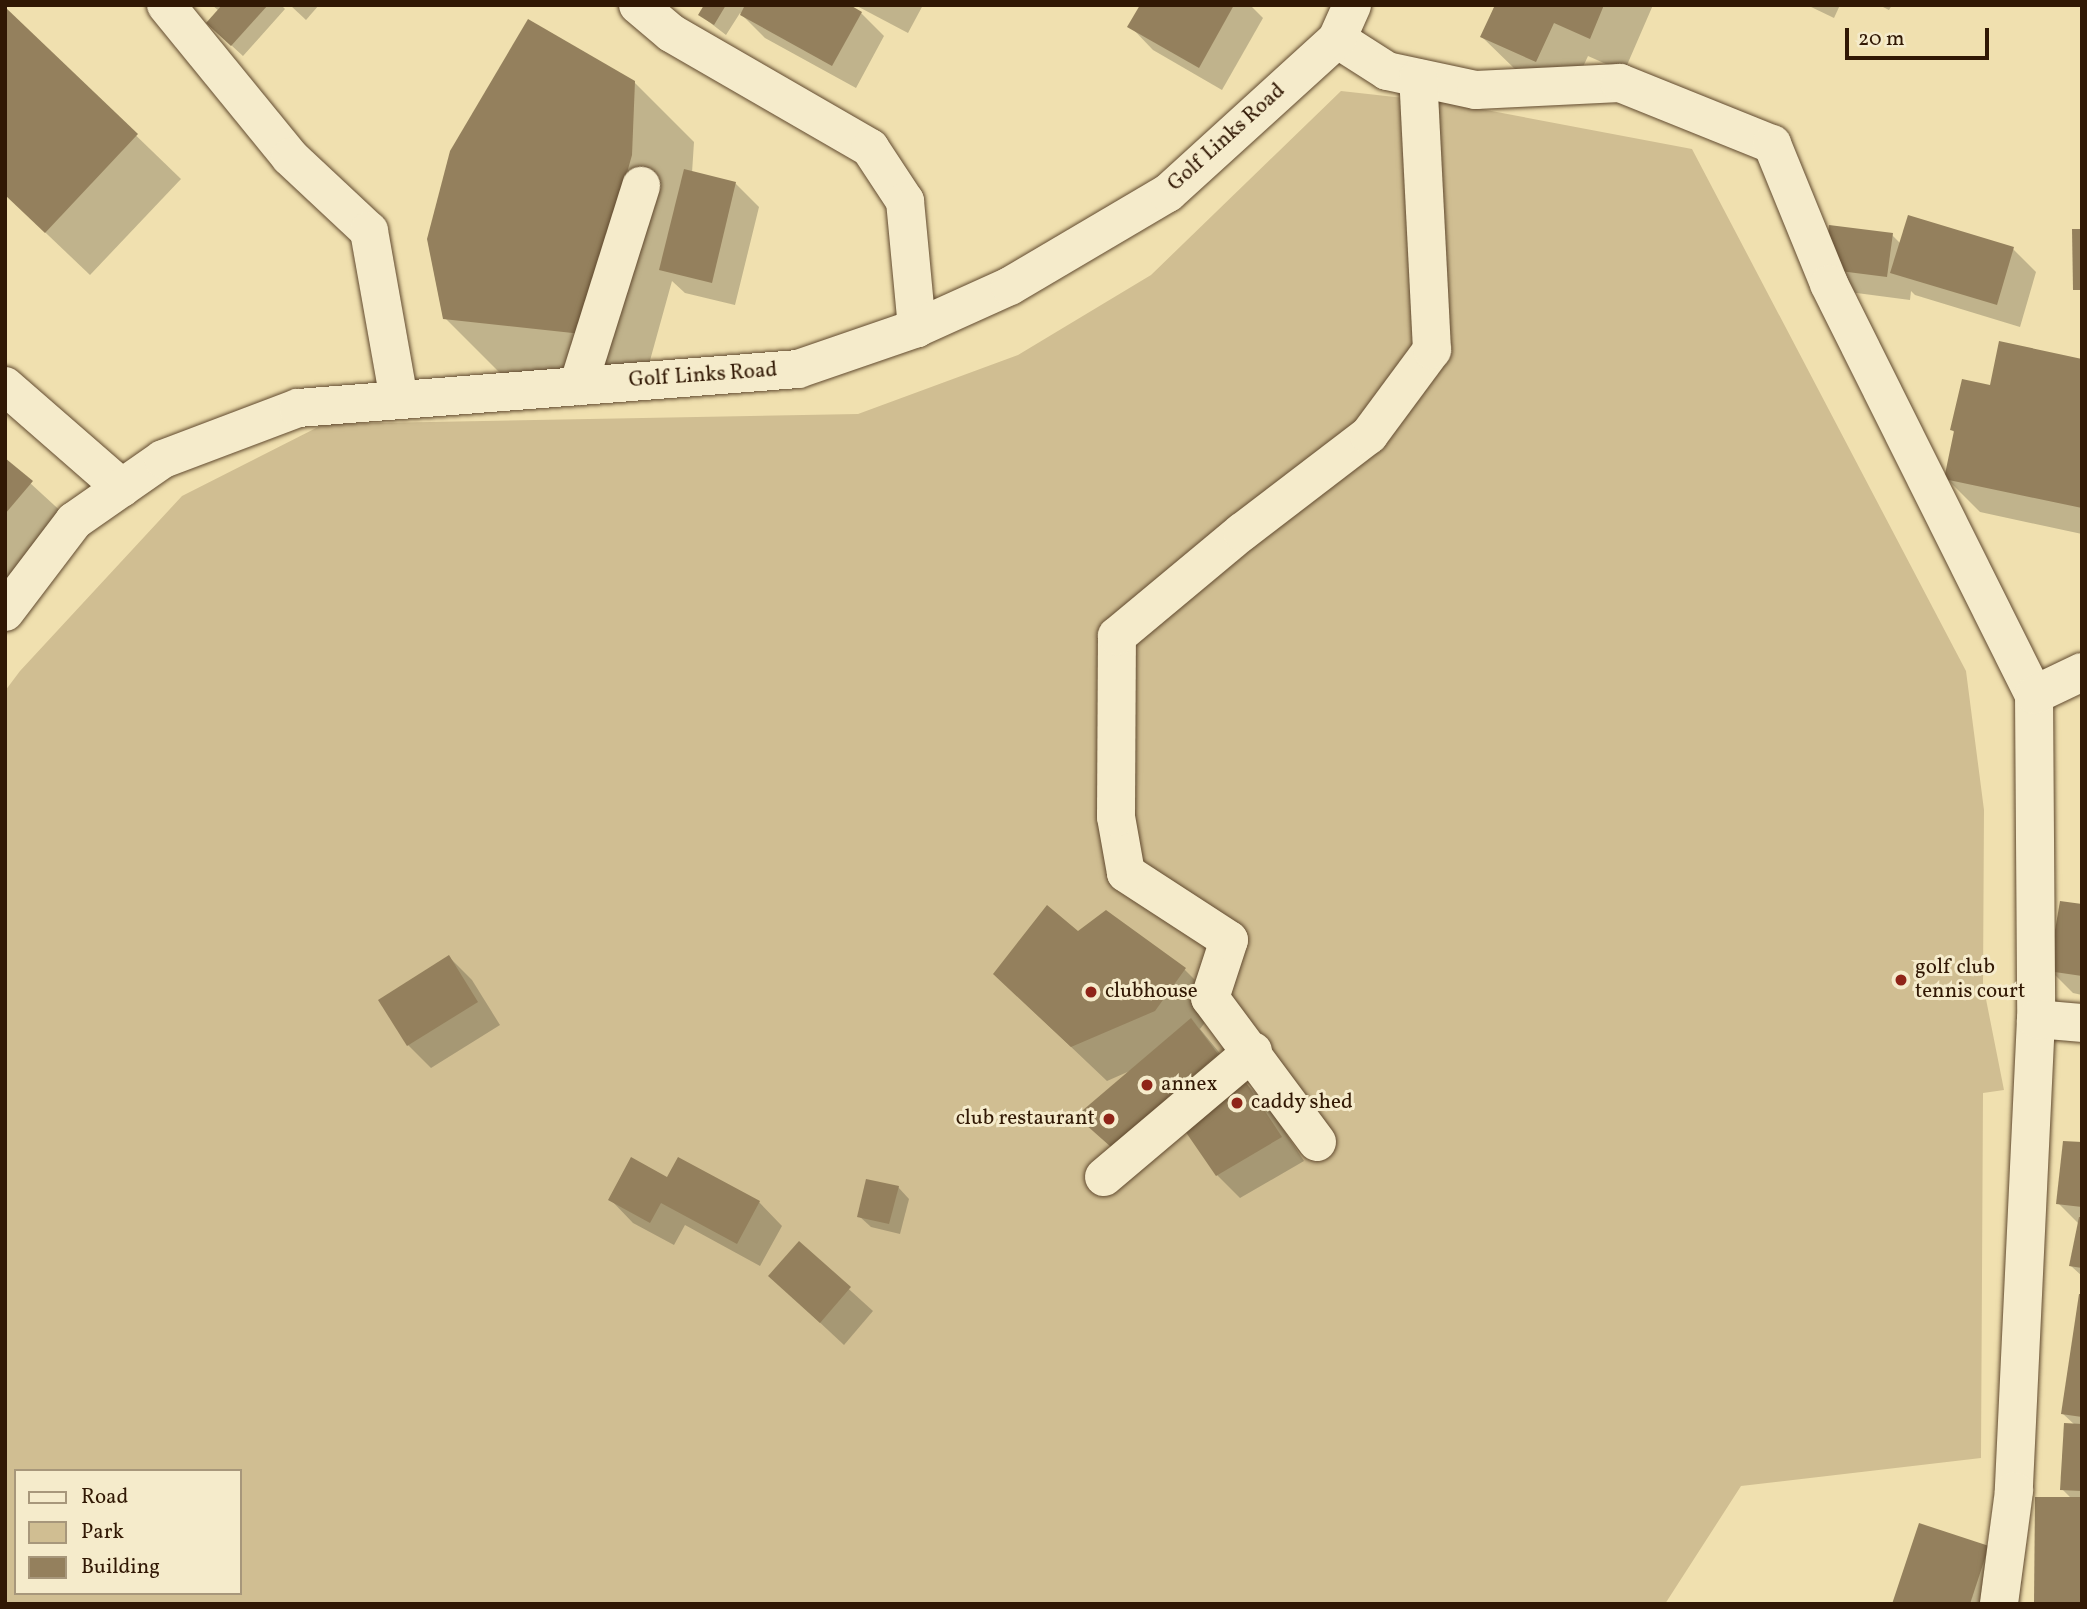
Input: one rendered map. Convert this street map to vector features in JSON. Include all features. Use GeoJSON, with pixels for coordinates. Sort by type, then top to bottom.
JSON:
{"type":"FeatureCollection","features":[{"type":"Feature","properties":{"kind":"street"},"geometry":{"type":"LineString","coordinates":[[166,5],[290,157],[369,230],[399,399]]}},
{"type":"Feature","properties":{"kind":"street"},"geometry":{"type":"LineString","coordinates":[[638,5],[671,33],[870,148],[905,201],[917,328]]}},
{"type":"Feature","properties":{"kind":"street"},"geometry":{"type":"LineString","coordinates":[[1344,22],[1387,71],[1476,90],[1620,83],[1772,144],[1829,284],[2034,695],[2036,1019],[2014,1491],[1999,1604]]}},
{"type":"Feature","properties":{"kind":"street","name":"Golf Links Road"},"geometry":{"type":"LineString","coordinates":[[5,612],[74,522],[163,459],[298,408],[798,369],[917,328],[1010,286],[1168,193],[1344,22]]}},
{"type":"Feature","properties":{"kind":"street"},"geometry":{"type":"LineString","coordinates":[[1317,1142],[1253,1051],[1210,998],[1229,940],[1126,873],[1116,817],[1117,636],[1242,532],[1369,435],[1432,350],[1418,78]]}},
{"type":"Feature","properties":{"kind":"street"},"geometry":{"type":"LineString","coordinates":[[578,386],[641,186]]}},
{"type":"Feature","properties":{"kind":"street"},"geometry":{"type":"LineString","coordinates":[[5,386],[122,488]]}},
{"type":"Feature","properties":{"kind":"street"},"geometry":{"type":"LineString","coordinates":[[2034,695],[2082,672]]}},
{"type":"Feature","properties":{"kind":"street"},"geometry":{"type":"LineString","coordinates":[[2036,1019],[2082,1023]]}},
{"type":"Feature","properties":{"kind":"street"},"geometry":{"type":"LineString","coordinates":[[1104,1177],[1253,1051]]}},
{"type":"Feature","properties":{"kind":"green space"},"geometry":{"type":"Polygon","coordinates":[[[1341,91],[1449,103],[1692,149],[1966,671],[1984,810],[1983,984],[2004,1090],[1983,1093],[1981,1458],[1741,1486],[1665,1604],[5,1604],[5,691],[20,671],[182,496],[324,424],[858,414],[1018,355],[1151,275],[1341,91]]]}},
{"type":"Feature","properties":{"kind":"building"},"geometry":{"type":"Polygon","coordinates":[[[222,5],[268,5],[231,46],[206,23],[222,5]]]}},
{"type":"Feature","properties":{"kind":"building"},"geometry":{"type":"Polygon","coordinates":[[[704,5],[726,5],[714,25],[698,15],[704,5]]]}},
{"type":"Feature","properties":{"kind":"building"},"geometry":{"type":"Polygon","coordinates":[[[745,5],[850,5],[862,12],[832,66],[740,15],[745,5]]]}},
{"type":"Feature","properties":{"kind":"building"},"geometry":{"type":"Polygon","coordinates":[[[1140,5],[1234,5],[1199,68],[1127,27],[1140,5]]]}},
{"type":"Feature","properties":{"kind":"building"},"geometry":{"type":"Polygon","coordinates":[[[1495,5],[1604,5],[1590,39],[1554,23],[1536,62],[1480,37],[1495,5]]]}},
{"type":"Feature","properties":{"kind":"building"},"geometry":{"type":"Polygon","coordinates":[[[5,7],[138,134],[45,233],[5,195],[5,7]]]}},
{"type":"Feature","properties":{"kind":"building"},"geometry":{"type":"Polygon","coordinates":[[[528,19],[635,81],[632,155],[582,334],[443,319],[427,239],[450,151],[528,19]]]}},
{"type":"Feature","properties":{"kind":"building"},"geometry":{"type":"Polygon","coordinates":[[[684,169],[736,182],[712,283],[659,270],[684,169]]]}},
{"type":"Feature","properties":{"kind":"building"},"geometry":{"type":"Polygon","coordinates":[[[1908,215],[2014,247],[1997,305],[1890,273],[1908,215]]]}},
{"type":"Feature","properties":{"kind":"building"},"geometry":{"type":"Polygon","coordinates":[[[1829,225],[1893,233],[1887,277],[1824,269],[1829,225]]]}},
{"type":"Feature","properties":{"kind":"building"},"geometry":{"type":"Polygon","coordinates":[[[2072,229],[2082,229],[2082,290],[2073,290],[2072,229]]]}},
{"type":"Feature","properties":{"kind":"building"},"geometry":{"type":"Polygon","coordinates":[[[1999,341],[2082,359],[2082,508],[1944,479],[1954,431],[1950,430],[1962,379],[1990,385],[1999,341]]]}},
{"type":"Feature","properties":{"kind":"building"},"geometry":{"type":"Polygon","coordinates":[[[5,458],[33,481],[5,514],[5,458]]]}},
{"type":"Feature","properties":{"kind":"building"},"geometry":{"type":"Polygon","coordinates":[[[2060,901],[2082,904],[2082,976],[2048,971],[2060,901]]]}},
{"type":"Feature","properties":{"kind":"building","name":"clubhouse"},"geometry":{"type":"Polygon","coordinates":[[[1047,905],[1078,931],[1106,910],[1186,968],[1155,1011],[1071,1047],[993,974],[1047,905]]]}},
{"type":"Feature","properties":{"kind":"building"},"geometry":{"type":"Polygon","coordinates":[[[449,955],[478,1002],[407,1046],[378,1000],[449,955]]]}},
{"type":"Feature","properties":{"kind":"building","name":"annex"},"geometry":{"type":"Polygon","coordinates":[[[1191,1018],[1218,1054],[1111,1147],[1076,1116],[1191,1018]]]}},
{"type":"Feature","properties":{"kind":"building","name":"caddy shed"},"geometry":{"type":"Polygon","coordinates":[[[1243,1078],[1282,1137],[1216,1176],[1183,1128],[1243,1078]]]}},
{"type":"Feature","properties":{"kind":"building"},"geometry":{"type":"Polygon","coordinates":[[[2063,1141],[2082,1142],[2082,1207],[2056,1204],[2063,1141]]]}},
{"type":"Feature","properties":{"kind":"building"},"geometry":{"type":"Polygon","coordinates":[[[631,1157],[667,1177],[678,1157],[760,1201],[737,1244],[661,1203],[650,1223],[608,1200],[631,1157]]]}},
{"type":"Feature","properties":{"kind":"building"},"geometry":{"type":"Polygon","coordinates":[[[866,1179],[899,1186],[889,1224],[857,1217],[866,1179]]]}},
{"type":"Feature","properties":{"kind":"building"},"geometry":{"type":"Polygon","coordinates":[[[2079,1217],[2082,1217],[2082,1268],[2069,1266],[2079,1217]]]}},
{"type":"Feature","properties":{"kind":"building"},"geometry":{"type":"Polygon","coordinates":[[[799,1241],[851,1287],[820,1323],[768,1276],[799,1241]]]}},
{"type":"Feature","properties":{"kind":"building"},"geometry":{"type":"Polygon","coordinates":[[[2079,1294],[2082,1294],[2082,1417],[2061,1414],[2079,1294]]]}},
{"type":"Feature","properties":{"kind":"building"},"geometry":{"type":"Polygon","coordinates":[[[2064,1423],[2082,1424],[2082,1491],[2060,1490],[2064,1423]]]}},
{"type":"Feature","properties":{"kind":"building"},"geometry":{"type":"Polygon","coordinates":[[[2035,1497],[2082,1497],[2082,1604],[2034,1604],[2035,1497]]]}},
{"type":"Feature","properties":{"kind":"building"},"geometry":{"type":"Polygon","coordinates":[[[1919,1523],[1989,1546],[1970,1604],[1892,1604],[1919,1523]]]}},
{"type":"Feature","properties":{"kind":"place","name":"golf club tennis court"},"geometry":{"type":"Point","coordinates":[1901,980]}},
{"type":"Feature","properties":{"kind":"place","name":"clubhouse"},"geometry":{"type":"Point","coordinates":[1091,992]}},
{"type":"Feature","properties":{"kind":"place","name":"annex"},"geometry":{"type":"Point","coordinates":[1147,1085]}},
{"type":"Feature","properties":{"kind":"place","name":"caddy shed"},"geometry":{"type":"Point","coordinates":[1237,1103]}},
{"type":"Feature","properties":{"kind":"place","name":"club restaurant"},"geometry":{"type":"Point","coordinates":[1109,1119]}}]}
